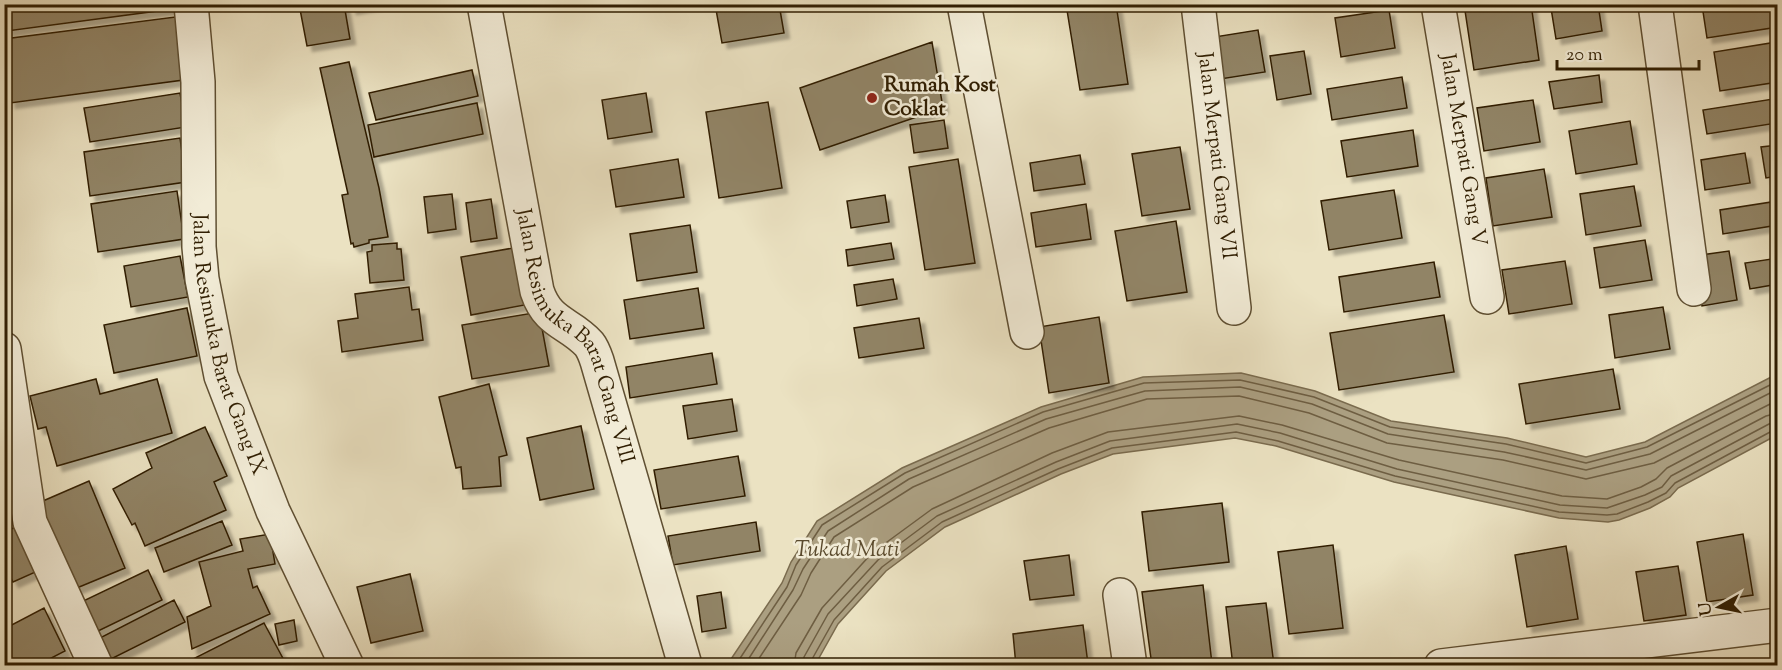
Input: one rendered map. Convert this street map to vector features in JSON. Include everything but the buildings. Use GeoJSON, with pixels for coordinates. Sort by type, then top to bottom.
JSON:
{"type":"FeatureCollection","features":[{"type":"Feature","properties":{"kind":"street","name":"Jalan Resimuka Barat Gang IX"},"geometry":{"type":"LineString","coordinates":[[191,4],[198,82],[199,247],[202,279],[221,376],[273,511],[347,666]]}},
{"type":"Feature","properties":{"kind":"street","name":"Jalan Resimuka Barat Gang VIII"},"geometry":{"type":"LineString","coordinates":[[484,4],[537,291],[549,315],[591,346],[597,361],[685,664]]}},
{"type":"Feature","properties":{"kind":"street"},"geometry":{"type":"LineString","coordinates":[[964,4],[1027,332]]}},
{"type":"Feature","properties":{"kind":"street","name":"Jalan Merpati Gang VII"},"geometry":{"type":"LineString","coordinates":[[1198,4],[1234,308]]}},
{"type":"Feature","properties":{"kind":"street","name":"Jalan Merpati Gang V"},"geometry":{"type":"LineString","coordinates":[[1438,4],[1487,297]]}},
{"type":"Feature","properties":{"kind":"street"},"geometry":{"type":"LineString","coordinates":[[1655,4],[1694,289]]}},
{"type":"Feature","properties":{"kind":"street"},"geometry":{"type":"LineString","coordinates":[[4,349],[30,522],[96,666]]}},
{"type":"Feature","properties":{"kind":"street"},"geometry":{"type":"LineString","coordinates":[[1120,595],[1130,666]]}},
{"type":"Feature","properties":{"kind":"street"},"geometry":{"type":"LineString","coordinates":[[1441,666],[1778,625]]}},
{"type":"Feature","properties":{"kind":"water","name":"Tukad Mati"},"geometry":{"type":"Polygon","coordinates":[[[1241,373],[1315,391],[1391,421],[1507,438],[1586,457],[1645,442],[1777,374],[1777,435],[1678,488],[1670,497],[1650,508],[1608,522],[1559,518],[1394,482],[1276,446],[1235,438],[1113,454],[1061,474],[945,527],[886,571],[838,624],[815,665],[727,665],[782,583],[791,562],[817,521],[902,468],[1041,407],[1143,377],[1241,373]]]}},
{"type":"Feature","properties":{"kind":"place","name":"Rumah Kost Coklat"},"geometry":{"type":"Point","coordinates":[872,98]}}]}
